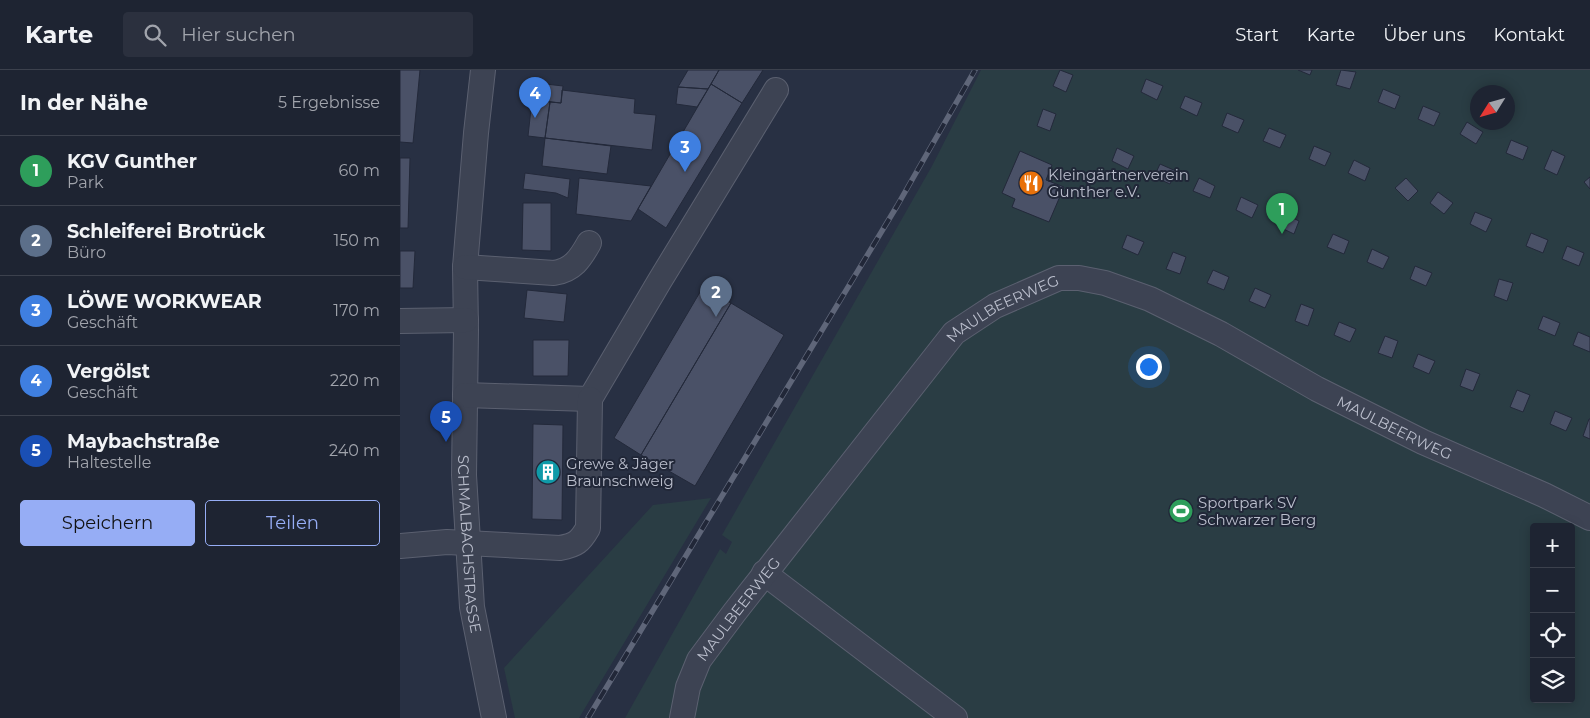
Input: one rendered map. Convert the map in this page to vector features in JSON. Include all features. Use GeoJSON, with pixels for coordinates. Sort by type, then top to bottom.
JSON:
{"type":"FeatureCollection","features":[{"type":"Feature","properties":{"kind":"street","name":"SCHMALBACHSTRASSE"},"geometry":{"type":"LineString","coordinates":[[483,70],[464,267],[466,320],[464,459],[467,544],[472,607],[494,717]]}},
{"type":"Feature","properties":{"kind":"street"},"geometry":{"type":"LineString","coordinates":[[400,546],[447,542],[560,548],[572,546],[581,540],[588,528],[590,399],[658,282],[776,90]]}},
{"type":"Feature","properties":{"kind":"street"},"geometry":{"type":"LineString","coordinates":[[464,267],[554,274],[564,272],[573,267],[580,260],[589,243]]}},
{"type":"Feature","properties":{"kind":"street","name":"MAULBEERWEG"},"geometry":{"type":"LineString","coordinates":[[682,718],[688,687],[699,660],[764,574],[954,333],[994,306],[1059,278],[1079,278],[1106,283],[1150,299],[1221,334],[1317,389],[1413,437],[1544,495],[1590,518]]}},
{"type":"Feature","properties":{"kind":"street"},"geometry":{"type":"LineString","coordinates":[[400,321],[466,320]]}},
{"type":"Feature","properties":{"kind":"street"},"geometry":{"type":"LineString","coordinates":[[465,395],[590,399]]}},
{"type":"Feature","properties":{"kind":"street"},"geometry":{"type":"LineString","coordinates":[[764,574],[955,718]]}},
{"type":"Feature","properties":{"kind":"shaded area"},"geometry":{"type":"Polygon","coordinates":[[[981,70],[1590,70],[1590,718],[625,718],[720,549],[726,554],[732,542],[722,535],[932,166],[981,70]]]}},
{"type":"Feature","properties":{"kind":"shaded area"},"geometry":{"type":"Polygon","coordinates":[[[711,498],[579,718],[515,718],[504,668],[653,505],[711,498]]]}},
{"type":"Feature","properties":{"kind":"building"},"geometry":{"type":"Polygon","coordinates":[[[400,70],[420,70],[413,143],[400,142],[400,70]]]}},
{"type":"Feature","properties":{"kind":"building"},"geometry":{"type":"Polygon","coordinates":[[[688,70],[719,70],[708,89],[678,87],[688,70]]]}},
{"type":"Feature","properties":{"kind":"building"},"geometry":{"type":"Polygon","coordinates":[[[719,70],[763,70],[742,103],[711,84],[719,70]]]}},
{"type":"Feature","properties":{"kind":"building"},"geometry":{"type":"Polygon","coordinates":[[[1060,70],[1073,75],[1066,92],[1053,86],[1060,70]]]}},
{"type":"Feature","properties":{"kind":"building"},"geometry":{"type":"Polygon","coordinates":[[[1298,70],[1312,70],[1310,75],[1298,70]]]}},
{"type":"Feature","properties":{"kind":"building"},"geometry":{"type":"Polygon","coordinates":[[[1341,70],[1356,72],[1350,89],[1336,85],[1341,70]]]}},
{"type":"Feature","properties":{"kind":"building"},"geometry":{"type":"Polygon","coordinates":[[[1146,79],[1163,86],[1157,100],[1141,92],[1146,79]]]}},
{"type":"Feature","properties":{"kind":"building"},"geometry":{"type":"Polygon","coordinates":[[[528,82],[563,86],[561,103],[526,99],[528,82]]]}},
{"type":"Feature","properties":{"kind":"building"},"geometry":{"type":"Polygon","coordinates":[[[711,84],[742,103],[666,228],[638,209],[711,84]]]}},
{"type":"Feature","properties":{"kind":"building"},"geometry":{"type":"Polygon","coordinates":[[[678,87],[708,89],[697,107],[676,104],[678,87]]]}},
{"type":"Feature","properties":{"kind":"building"},"geometry":{"type":"Polygon","coordinates":[[[1383,89],[1400,96],[1395,109],[1378,102],[1383,89]]]}},
{"type":"Feature","properties":{"kind":"building"},"geometry":{"type":"Polygon","coordinates":[[[562,90],[635,99],[634,113],[656,115],[652,150],[545,138],[550,102],[561,103],[562,90]]]}},
{"type":"Feature","properties":{"kind":"building"},"geometry":{"type":"Polygon","coordinates":[[[1185,96],[1202,103],[1197,116],[1180,108],[1185,96]]]}},
{"type":"Feature","properties":{"kind":"building"},"geometry":{"type":"Polygon","coordinates":[[[532,100],[550,102],[545,138],[528,136],[532,100]]]}},
{"type":"Feature","properties":{"kind":"building"},"geometry":{"type":"Polygon","coordinates":[[[1423,106],[1440,113],[1434,126],[1418,119],[1423,106]]]}},
{"type":"Feature","properties":{"kind":"building"},"geometry":{"type":"Polygon","coordinates":[[[1043,109],[1056,114],[1050,131],[1037,126],[1043,109]]]}},
{"type":"Feature","properties":{"kind":"building"},"geometry":{"type":"Polygon","coordinates":[[[1227,113],[1244,120],[1238,133],[1222,126],[1227,113]]]}},
{"type":"Feature","properties":{"kind":"building"},"geometry":{"type":"Polygon","coordinates":[[[1467,122],[1470,124],[1470,130],[1483,132],[1476,144],[1460,134],[1467,122]]]}},
{"type":"Feature","properties":{"kind":"building"},"geometry":{"type":"Polygon","coordinates":[[[1269,128],[1286,135],[1280,148],[1263,141],[1269,128]]]}},
{"type":"Feature","properties":{"kind":"building"},"geometry":{"type":"Polygon","coordinates":[[[545,138],[611,146],[607,174],[542,166],[545,138]]]}},
{"type":"Feature","properties":{"kind":"building"},"geometry":{"type":"Polygon","coordinates":[[[1511,140],[1528,147],[1523,160],[1506,153],[1511,140]]]}},
{"type":"Feature","properties":{"kind":"building"},"geometry":{"type":"Polygon","coordinates":[[[1314,146],[1331,153],[1325,166],[1309,159],[1314,146]]]}},
{"type":"Feature","properties":{"kind":"building"},"geometry":{"type":"Polygon","coordinates":[[[1117,148],[1134,156],[1128,169],[1112,161],[1117,148]]]}},
{"type":"Feature","properties":{"kind":"building"},"geometry":{"type":"Polygon","coordinates":[[[1552,150],[1565,156],[1557,175],[1544,169],[1552,150]]]}},
{"type":"Feature","properties":{"kind":"building","name":"Kleingärtnerverein Gunther e.V."},"geometry":{"type":"Polygon","coordinates":[[[1020,151],[1052,165],[1046,180],[1064,187],[1049,222],[1012,207],[1015,199],[1002,193],[1020,151]]]}},
{"type":"Feature","properties":{"kind":"building"},"geometry":{"type":"Polygon","coordinates":[[[400,158],[410,158],[408,228],[400,228],[400,158]]]}},
{"type":"Feature","properties":{"kind":"building"},"geometry":{"type":"Polygon","coordinates":[[[1354,160],[1370,168],[1365,181],[1348,173],[1354,160]]]}},
{"type":"Feature","properties":{"kind":"building"},"geometry":{"type":"Polygon","coordinates":[[[1160,164],[1176,171],[1170,184],[1154,177],[1160,164]]]}},
{"type":"Feature","properties":{"kind":"building"},"geometry":{"type":"Polygon","coordinates":[[[525,173],[570,179],[568,198],[556,193],[523,189],[525,173]]]}},
{"type":"Feature","properties":{"kind":"building"},"geometry":{"type":"Polygon","coordinates":[[[1590,177],[1590,189],[1584,182],[1590,177]]]}},
{"type":"Feature","properties":{"kind":"building"},"geometry":{"type":"Polygon","coordinates":[[[579,178],[651,186],[631,221],[576,214],[579,178]]]}},
{"type":"Feature","properties":{"kind":"building"},"geometry":{"type":"Polygon","coordinates":[[[1199,178],[1215,186],[1210,198],[1193,191],[1199,178]]]}},
{"type":"Feature","properties":{"kind":"building"},"geometry":{"type":"Polygon","coordinates":[[[1406,178],[1418,191],[1408,201],[1395,188],[1406,178]]]}},
{"type":"Feature","properties":{"kind":"building"},"geometry":{"type":"Polygon","coordinates":[[[1438,192],[1453,203],[1444,214],[1430,203],[1438,192]]]}},
{"type":"Feature","properties":{"kind":"building"},"geometry":{"type":"Polygon","coordinates":[[[1241,197],[1258,205],[1252,218],[1236,210],[1241,197]]]}},
{"type":"Feature","properties":{"kind":"building"},"geometry":{"type":"Polygon","coordinates":[[[523,203],[551,203],[551,251],[522,250],[523,203]]]}},
{"type":"Feature","properties":{"kind":"building"},"geometry":{"type":"Polygon","coordinates":[[[1475,212],[1492,219],[1486,232],[1470,224],[1475,212]]]}},
{"type":"Feature","properties":{"kind":"building"},"geometry":{"type":"Polygon","coordinates":[[[1283,213],[1299,221],[1294,234],[1277,226],[1283,213]]]}},
{"type":"Feature","properties":{"kind":"building"},"geometry":{"type":"Polygon","coordinates":[[[1531,233],[1548,240],[1543,253],[1526,246],[1531,233]]]}},
{"type":"Feature","properties":{"kind":"building"},"geometry":{"type":"Polygon","coordinates":[[[1333,234],[1349,241],[1344,254],[1327,247],[1333,234]]]}},
{"type":"Feature","properties":{"kind":"building"},"geometry":{"type":"Polygon","coordinates":[[[1127,235],[1144,242],[1138,255],[1122,248],[1127,235]]]}},
{"type":"Feature","properties":{"kind":"building"},"geometry":{"type":"Polygon","coordinates":[[[1567,246],[1584,253],[1579,266],[1562,259],[1567,246]]]}},
{"type":"Feature","properties":{"kind":"building"},"geometry":{"type":"Polygon","coordinates":[[[1372,249],[1389,257],[1383,269],[1367,262],[1372,249]]]}},
{"type":"Feature","properties":{"kind":"building"},"geometry":{"type":"Polygon","coordinates":[[[400,251],[415,251],[413,288],[400,288],[400,251]]]}},
{"type":"Feature","properties":{"kind":"building"},"geometry":{"type":"Polygon","coordinates":[[[1173,252],[1186,257],[1180,274],[1166,269],[1173,252]]]}},
{"type":"Feature","properties":{"kind":"building"},"geometry":{"type":"Polygon","coordinates":[[[1415,266],[1432,273],[1426,286],[1410,279],[1415,266]]]}},
{"type":"Feature","properties":{"kind":"building"},"geometry":{"type":"Polygon","coordinates":[[[1213,270],[1229,277],[1224,290],[1207,283],[1213,270]]]}},
{"type":"Feature","properties":{"kind":"building"},"geometry":{"type":"Polygon","coordinates":[[[1499,279],[1513,283],[1507,301],[1494,296],[1499,279]]]}},
{"type":"Feature","properties":{"kind":"building"},"geometry":{"type":"Polygon","coordinates":[[[703,287],[731,303],[641,455],[614,438],[703,287]]]}},
{"type":"Feature","properties":{"kind":"building"},"geometry":{"type":"Polygon","coordinates":[[[1255,288],[1271,295],[1265,308],[1249,301],[1255,288]]]}},
{"type":"Feature","properties":{"kind":"building"},"geometry":{"type":"Polygon","coordinates":[[[527,290],[567,294],[564,322],[524,318],[527,290]]]}},
{"type":"Feature","properties":{"kind":"building"},"geometry":{"type":"Polygon","coordinates":[[[731,303],[784,335],[695,486],[641,455],[731,303]]]}},
{"type":"Feature","properties":{"kind":"building"},"geometry":{"type":"Polygon","coordinates":[[[1301,304],[1314,309],[1308,326],[1295,321],[1301,304]]]}},
{"type":"Feature","properties":{"kind":"building"},"geometry":{"type":"Polygon","coordinates":[[[1543,316],[1560,323],[1555,336],[1538,329],[1543,316]]]}},
{"type":"Feature","properties":{"kind":"building"},"geometry":{"type":"Polygon","coordinates":[[[1339,322],[1356,329],[1350,342],[1334,335],[1339,322]]]}},
{"type":"Feature","properties":{"kind":"building"},"geometry":{"type":"Polygon","coordinates":[[[1578,332],[1590,337],[1590,352],[1573,345],[1578,332]]]}},
{"type":"Feature","properties":{"kind":"building"},"geometry":{"type":"Polygon","coordinates":[[[1385,336],[1398,341],[1392,358],[1378,353],[1385,336]]]}},
{"type":"Feature","properties":{"kind":"building"},"geometry":{"type":"Polygon","coordinates":[[[533,340],[569,340],[568,376],[533,376],[533,340]]]}},
{"type":"Feature","properties":{"kind":"building"},"geometry":{"type":"Polygon","coordinates":[[[1418,354],[1435,361],[1429,374],[1413,367],[1418,354]]]}},
{"type":"Feature","properties":{"kind":"building"},"geometry":{"type":"Polygon","coordinates":[[[1466,369],[1480,374],[1473,391],[1460,386],[1466,369]]]}},
{"type":"Feature","properties":{"kind":"building"},"geometry":{"type":"Polygon","coordinates":[[[1517,390],[1530,395],[1523,412],[1510,407],[1517,390]]]}},
{"type":"Feature","properties":{"kind":"building"},"geometry":{"type":"Polygon","coordinates":[[[1555,411],[1572,418],[1566,431],[1550,424],[1555,411]]]}},
{"type":"Feature","properties":{"kind":"building"},"geometry":{"type":"Polygon","coordinates":[[[1590,419],[1590,439],[1583,436],[1590,419]]]}},
{"type":"Feature","properties":{"kind":"building","name":"Grewe & Jäger Braunschweig"},"geometry":{"type":"Polygon","coordinates":[[[533,424],[563,425],[562,520],[532,519],[533,424]]]}},
{"type":"Feature","properties":{"kind":"railway"},"geometry":{"type":"LineString","coordinates":[[588,718],[897,206],[975,70]]}},
{"type":"Feature","properties":{"kind":"place","name":"Vergölst"},"geometry":{"type":"Point","coordinates":[535,118]}},
{"type":"Feature","properties":{"kind":"place","name":"LÖWE WORKWEAR"},"geometry":{"type":"Point","coordinates":[685,172]}},
{"type":"Feature","properties":{"kind":"place","name":"Kleingärtnerverein Gunther e.V."},"geometry":{"type":"Point","coordinates":[1031,183]}},
{"type":"Feature","properties":{"kind":"place","name":"KGV Gunther"},"geometry":{"type":"Point","coordinates":[1282,234]}},
{"type":"Feature","properties":{"kind":"place","name":"Schleiferei Brotrück"},"geometry":{"type":"Point","coordinates":[716,317]}},
{"type":"Feature","properties":{"kind":"place","name":"Maybachstraße"},"geometry":{"type":"Point","coordinates":[446,442]}},
{"type":"Feature","properties":{"kind":"place","name":"Grewe & Jäger Braunschweig"},"geometry":{"type":"Point","coordinates":[548,472]}},
{"type":"Feature","properties":{"kind":"place","name":"Sportpark SV Schwarzer Berg"},"geometry":{"type":"Point","coordinates":[1181,511]}}]}
